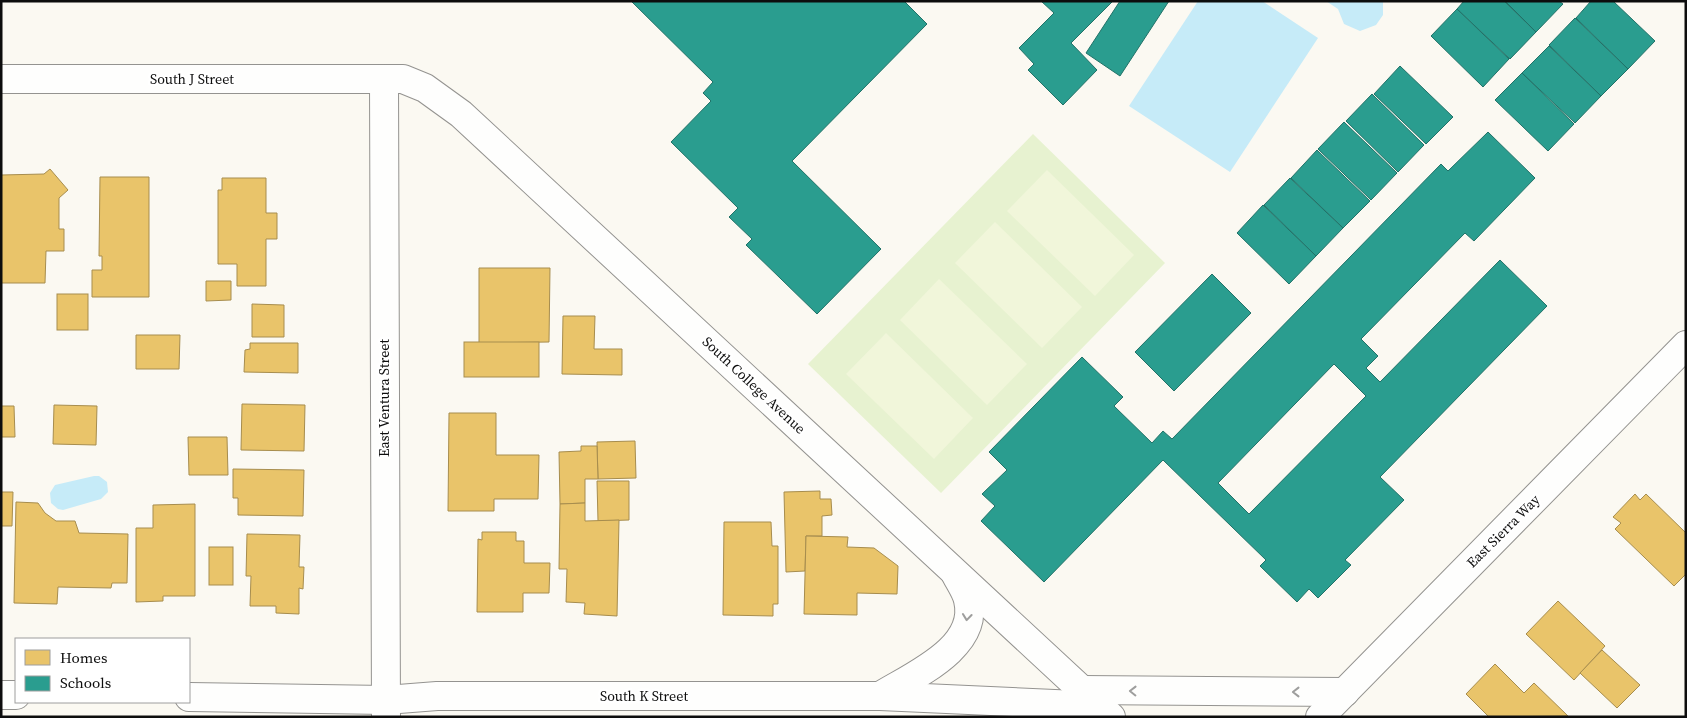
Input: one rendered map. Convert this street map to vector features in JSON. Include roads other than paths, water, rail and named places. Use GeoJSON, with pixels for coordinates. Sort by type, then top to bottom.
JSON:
{"type":"FeatureCollection","features":[{"type":"Feature","properties":{"kind":"street","name":"South J Street"},"geometry":{"type":"LineString","coordinates":[[1,79],[384,79]]}},
{"type":"Feature","properties":{"kind":"street","name":"South College Avenue"},"geometry":{"type":"LineString","coordinates":[[384,79],[403,79],[424,88],[461,114],[955,571],[1098,707]]}},
{"type":"Feature","properties":{"kind":"street","name":"East Ventura Street"},"geometry":{"type":"LineString","coordinates":[[384,79],[386,708]]}},
{"type":"Feature","properties":{"kind":"street","name":"East Sierra Way"},"geometry":{"type":"LineString","coordinates":[[1320,717],[1686,345]]}},
{"type":"Feature","properties":{"kind":"street"},"geometry":{"type":"LineString","coordinates":[[880,696],[944,658],[958,642],[968,622],[968,600],[955,571]]}},
{"type":"Feature","properties":{"kind":"street","name":"South K Street"},"geometry":{"type":"LineString","coordinates":[[190,697],[386,708],[436,696],[880,696],[1098,707],[1345,692]]}},
{"type":"Feature","properties":{"kind":"street"},"geometry":{"type":"LineString","coordinates":[[1,695],[15,695]]}},
{"type":"Feature","properties":{"kind":"water"},"geometry":{"type":"Polygon","coordinates":[[[1198,1],[1262,1],[1318,38],[1230,172],[1129,106],[1198,1]]]}},
{"type":"Feature","properties":{"kind":"water"},"geometry":{"type":"Polygon","coordinates":[[[1326,1],[1383,1],[1383,15],[1376,25],[1360,31],[1344,24],[1338,9],[1326,1]]]}},
{"type":"Feature","properties":{"kind":"water"},"geometry":{"type":"Polygon","coordinates":[[[99,476],[107,482],[108,492],[101,499],[63,510],[58,509],[51,503],[50,493],[55,485],[99,476]]]}}]}
